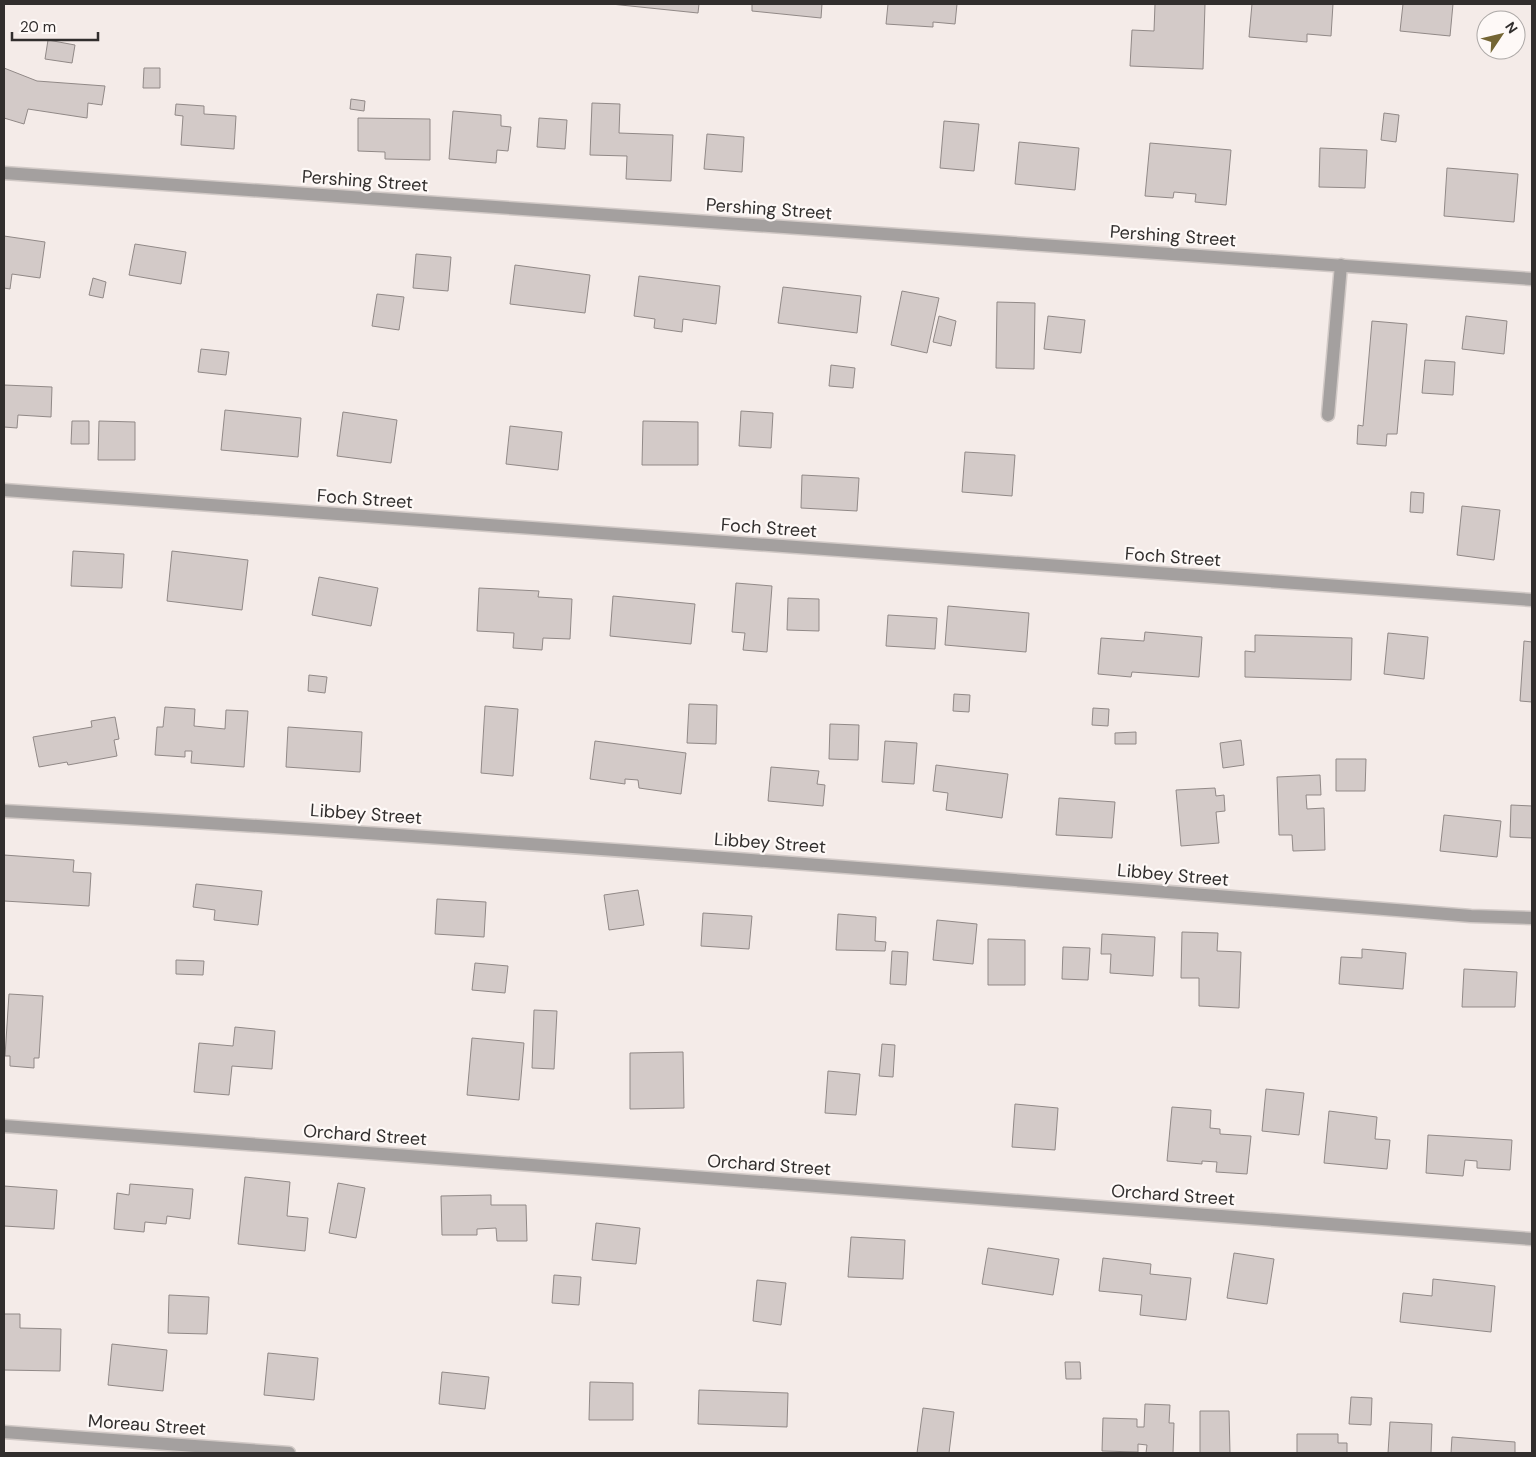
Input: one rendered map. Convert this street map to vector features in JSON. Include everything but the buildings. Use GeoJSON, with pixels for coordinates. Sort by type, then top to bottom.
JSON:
{"type":"FeatureCollection","features":[{"type":"Feature","properties":{"kind":"street","name":"Pershing Street"},"geometry":{"type":"LineString","coordinates":[[4,174],[1532,279]]}},
{"type":"Feature","properties":{"kind":"street"},"geometry":{"type":"LineString","coordinates":[[1328,415],[1341,265]]}},
{"type":"Feature","properties":{"kind":"street","name":"Foch Street"},"geometry":{"type":"LineString","coordinates":[[4,490],[1532,600]]}},
{"type":"Feature","properties":{"kind":"street","name":"Libbey Street"},"geometry":{"type":"LineString","coordinates":[[4,810],[310,828],[806,863],[1471,916],[1532,918]]}},
{"type":"Feature","properties":{"kind":"street","name":"Orchard Street"},"geometry":{"type":"LineString","coordinates":[[4,1126],[1532,1239]]}},
{"type":"Feature","properties":{"kind":"street","name":"Moreau Street"},"geometry":{"type":"LineString","coordinates":[[4,1432],[289,1453]]}}]}
